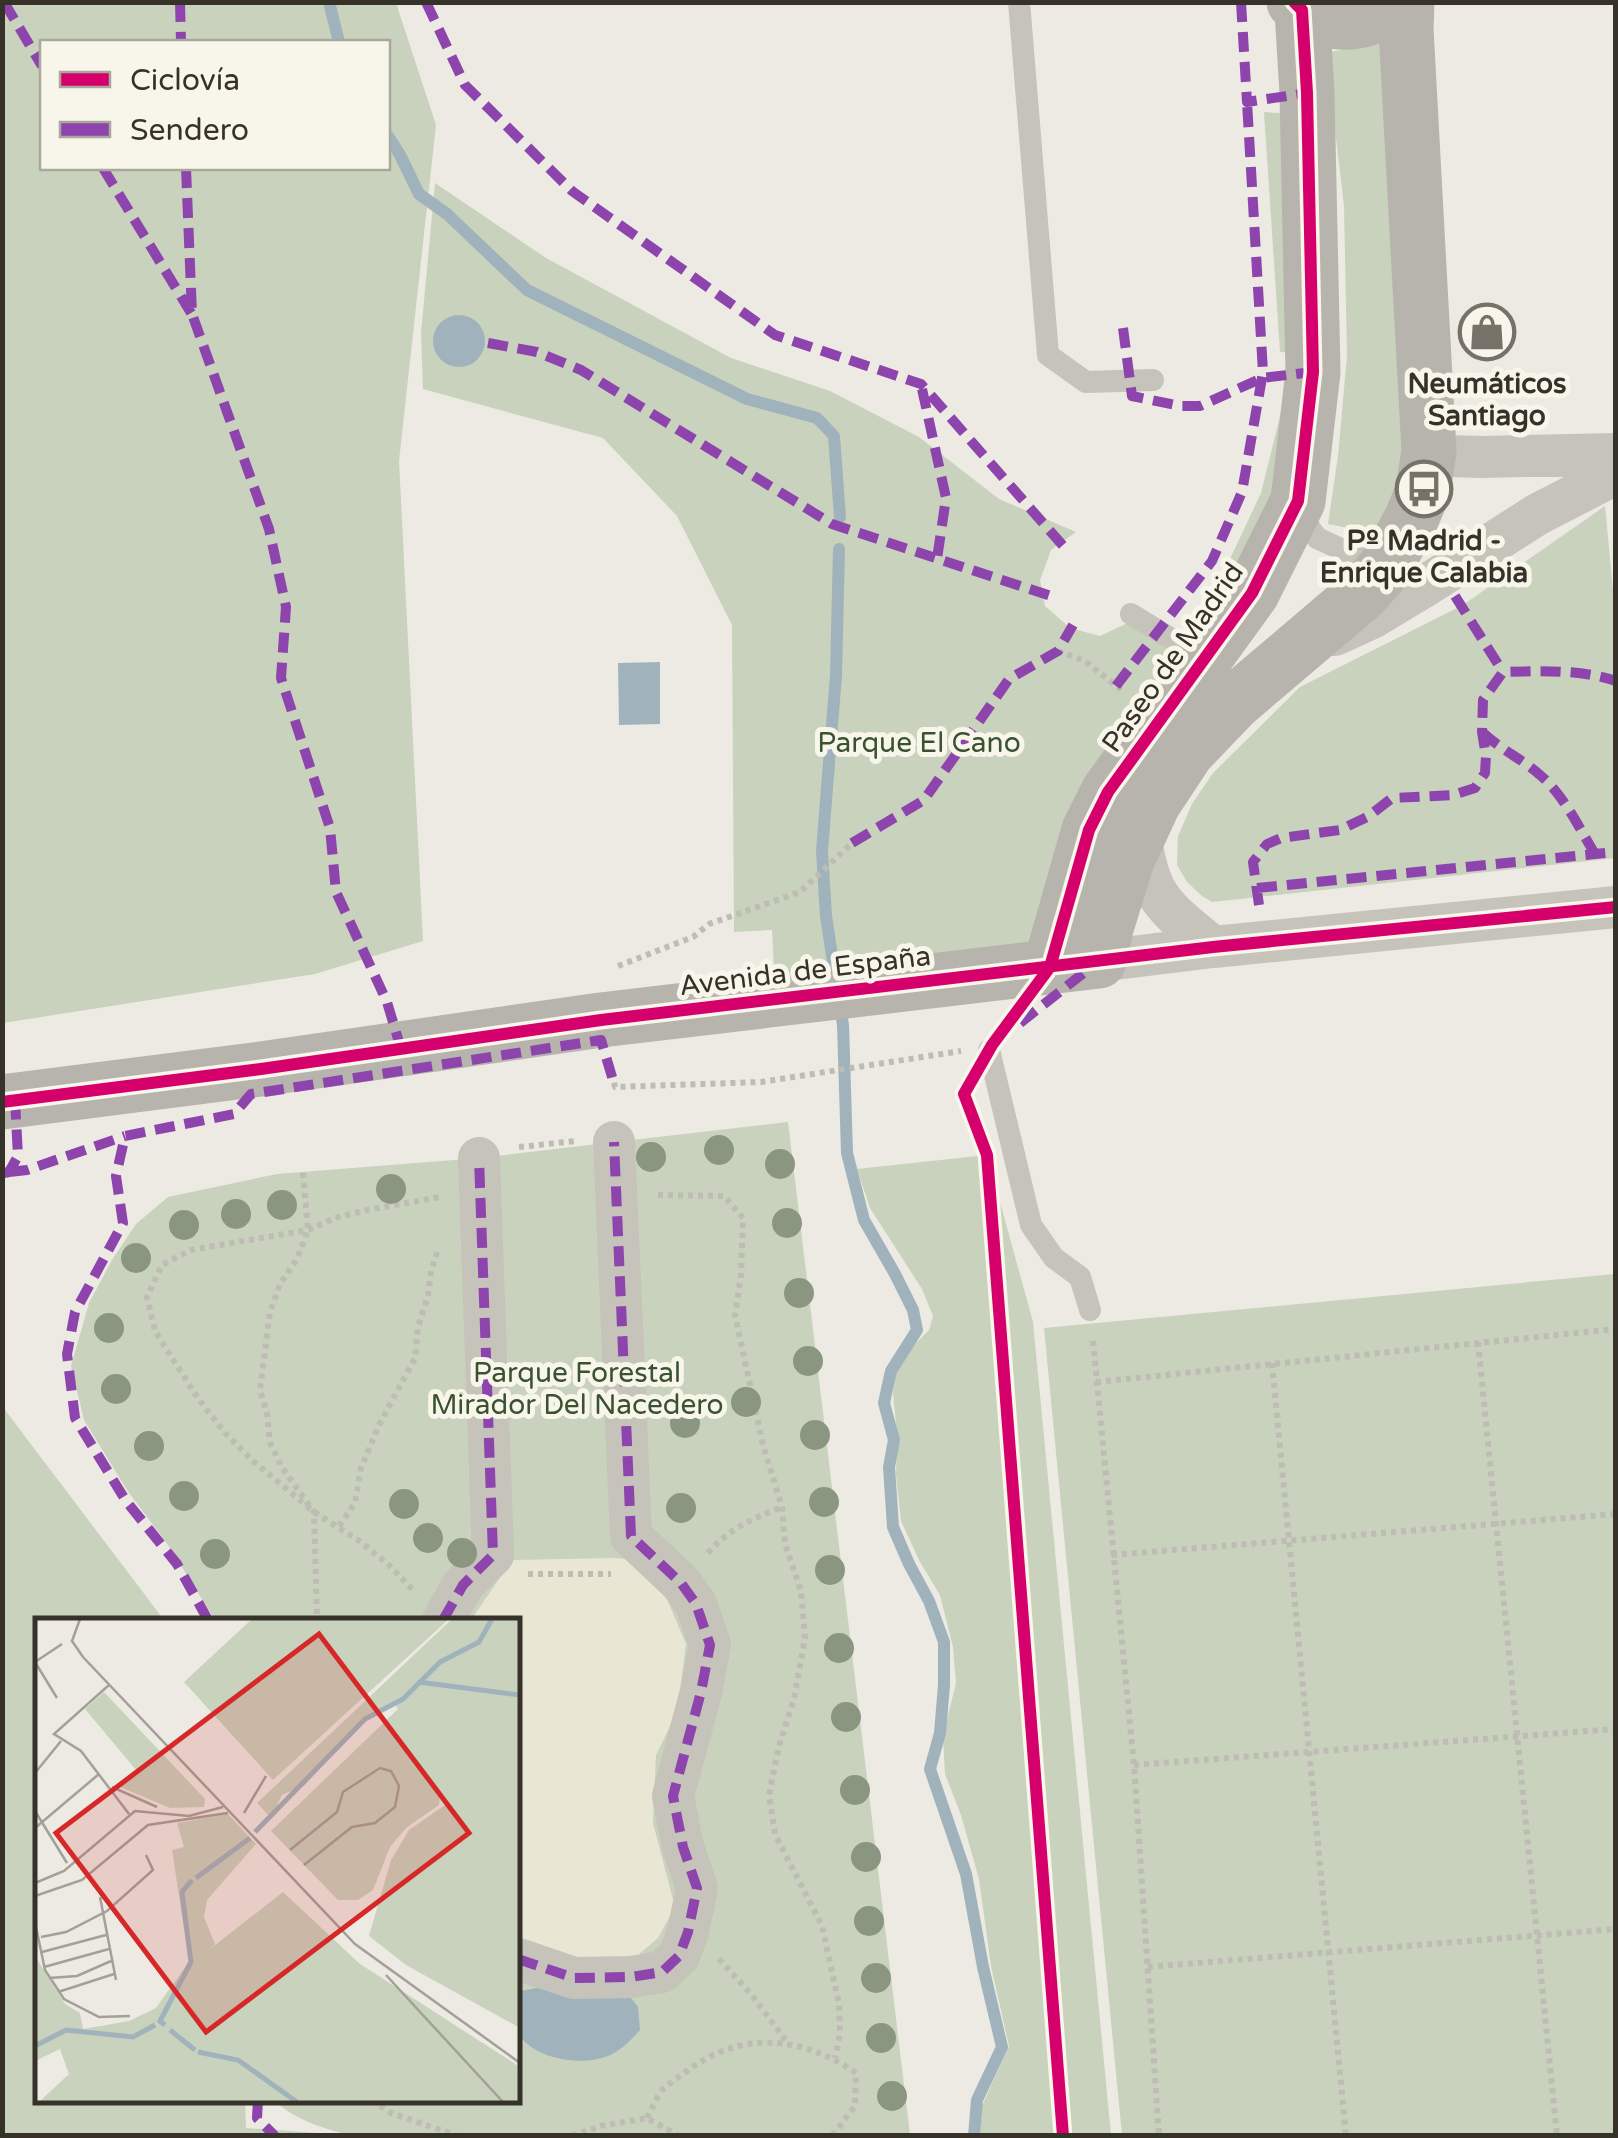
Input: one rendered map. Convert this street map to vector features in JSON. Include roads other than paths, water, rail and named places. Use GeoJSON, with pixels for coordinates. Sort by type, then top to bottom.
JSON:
{"type":"FeatureCollection","features":[{"type":"Feature","properties":{"kind":"street"},"geometry":{"type":"LineString","coordinates":[[1298,6],[1329,22],[1358,22],[1386,12],[1395,2]]}},
{"type":"Feature","properties":{"kind":"street"},"geometry":{"type":"LineString","coordinates":[[1074,964],[1106,928],[1140,831],[1187,752],[1234,702],[1362,594],[1384,570],[1424,491],[1428,451],[1406,2]]}},
{"type":"Feature","properties":{"kind":"street","name":"Paseo de Madrid"},"geometry":{"type":"LineString","coordinates":[[1074,964],[1076,871],[1108,792],[1252,593],[1298,501],[1313,372],[1306,93],[1298,6]]}},
{"type":"Feature","properties":{"kind":"street"},"geometry":{"type":"LineString","coordinates":[[1428,451],[1480,457],[1616,454]]}},
{"type":"Feature","properties":{"kind":"street"},"geometry":{"type":"LineString","coordinates":[[1293,653],[1372,618],[1538,514],[1616,474]]}},
{"type":"Feature","properties":{"kind":"street"},"geometry":{"type":"LineString","coordinates":[[1140,831],[1144,866],[1154,890],[1173,915],[1213,947]]}},
{"type":"Feature","properties":{"kind":"street","name":"Avenida de España"},"geometry":{"type":"LineString","coordinates":[[2,1102],[260,1068],[601,996],[815,994],[1213,947],[1616,908]]}},
{"type":"Feature","properties":{"kind":"street"},"geometry":{"type":"LineString","coordinates":[[520,1960],[574,1978],[662,1972],[678,1956],[688,1932],[697,1888],[683,1847],[673,1796],[702,1692],[710,1645],[696,1604],[680,1582],[631,1536],[618,1195],[595,1141]]}},
{"type":"Feature","properties":{"kind":"street"},"geometry":{"type":"LineString","coordinates":[[444,1618],[464,1585],[493,1552],[498,1152]]}},
{"type":"Feature","properties":{"kind":"lane"},"geometry":{"type":"LineString","coordinates":[[1019,2],[1048,355],[1086,382],[1152,380]]}},
{"type":"Feature","properties":{"kind":"lane"},"geometry":{"type":"LineString","coordinates":[[1298,501],[1303,519],[1317,538],[1384,570]]}},
{"type":"Feature","properties":{"kind":"lane"},"geometry":{"type":"LineString","coordinates":[[1130,614],[1205,660]]}},
{"type":"Feature","properties":{"kind":"lane"},"geometry":{"type":"LineString","coordinates":[[990,1050],[1030,1225],[1054,1258],[1080,1278],[1090,1310]]}},
{"type":"Feature","properties":{"kind":"water"},"geometry":{"type":"Polygon","coordinates":[[[459,315],[478,322],[485,341],[478,360],[459,367],[440,360],[433,341],[440,322],[459,315]]]}},
{"type":"Feature","properties":{"kind":"water"},"geometry":{"type":"Polygon","coordinates":[[[660,662],[660,724],[619,725],[618,663],[660,662]]]}},
{"type":"Feature","properties":{"kind":"water"},"geometry":{"type":"Polygon","coordinates":[[[537,1988],[630,1997],[638,2007],[640,2030],[617,2051],[597,2059],[546,2055],[520,2036],[520,1991],[537,1988]]]}},
{"type":"Feature","properties":{"kind":"waterway"},"geometry":{"type":"LineString","coordinates":[[329,2],[338,40]]}},
{"type":"Feature","properties":{"kind":"waterway"},"geometry":{"type":"LineString","coordinates":[[390,139],[419,194],[447,214],[527,290],[747,399],[817,418],[834,436],[840,517]]}},
{"type":"Feature","properties":{"kind":"waterway"},"geometry":{"type":"LineString","coordinates":[[836,982],[822,851],[836,675],[839,549]]}},
{"type":"Feature","properties":{"kind":"waterway"},"geometry":{"type":"LineString","coordinates":[[840,1006],[847,1153],[864,1220],[913,1310],[917,1330],[891,1371],[884,1403],[894,1440],[889,1467],[893,1527],[944,1642],[940,1733],[930,1769],[966,1874],[1002,2047],[977,2100],[974,2136]]}},
{"type":"Feature","properties":{"kind":"place","name":"Neumáticos Santiago"},"geometry":{"type":"Point","coordinates":[1487,332]}},
{"type":"Feature","properties":{"kind":"place","name":"Pº Madrid - Enrique Calabia"},"geometry":{"type":"Point","coordinates":[1424,489]}},
{"type":"Feature","properties":{"kind":"park label","name":"Parque El Cano"},"geometry":{"type":"Point","coordinates":[919,742]}},
{"type":"Feature","properties":{"kind":"park label","name":"Parque Forestal Mirador Del Nacedero"},"geometry":{"type":"Point","coordinates":[577,1388]}}]}
